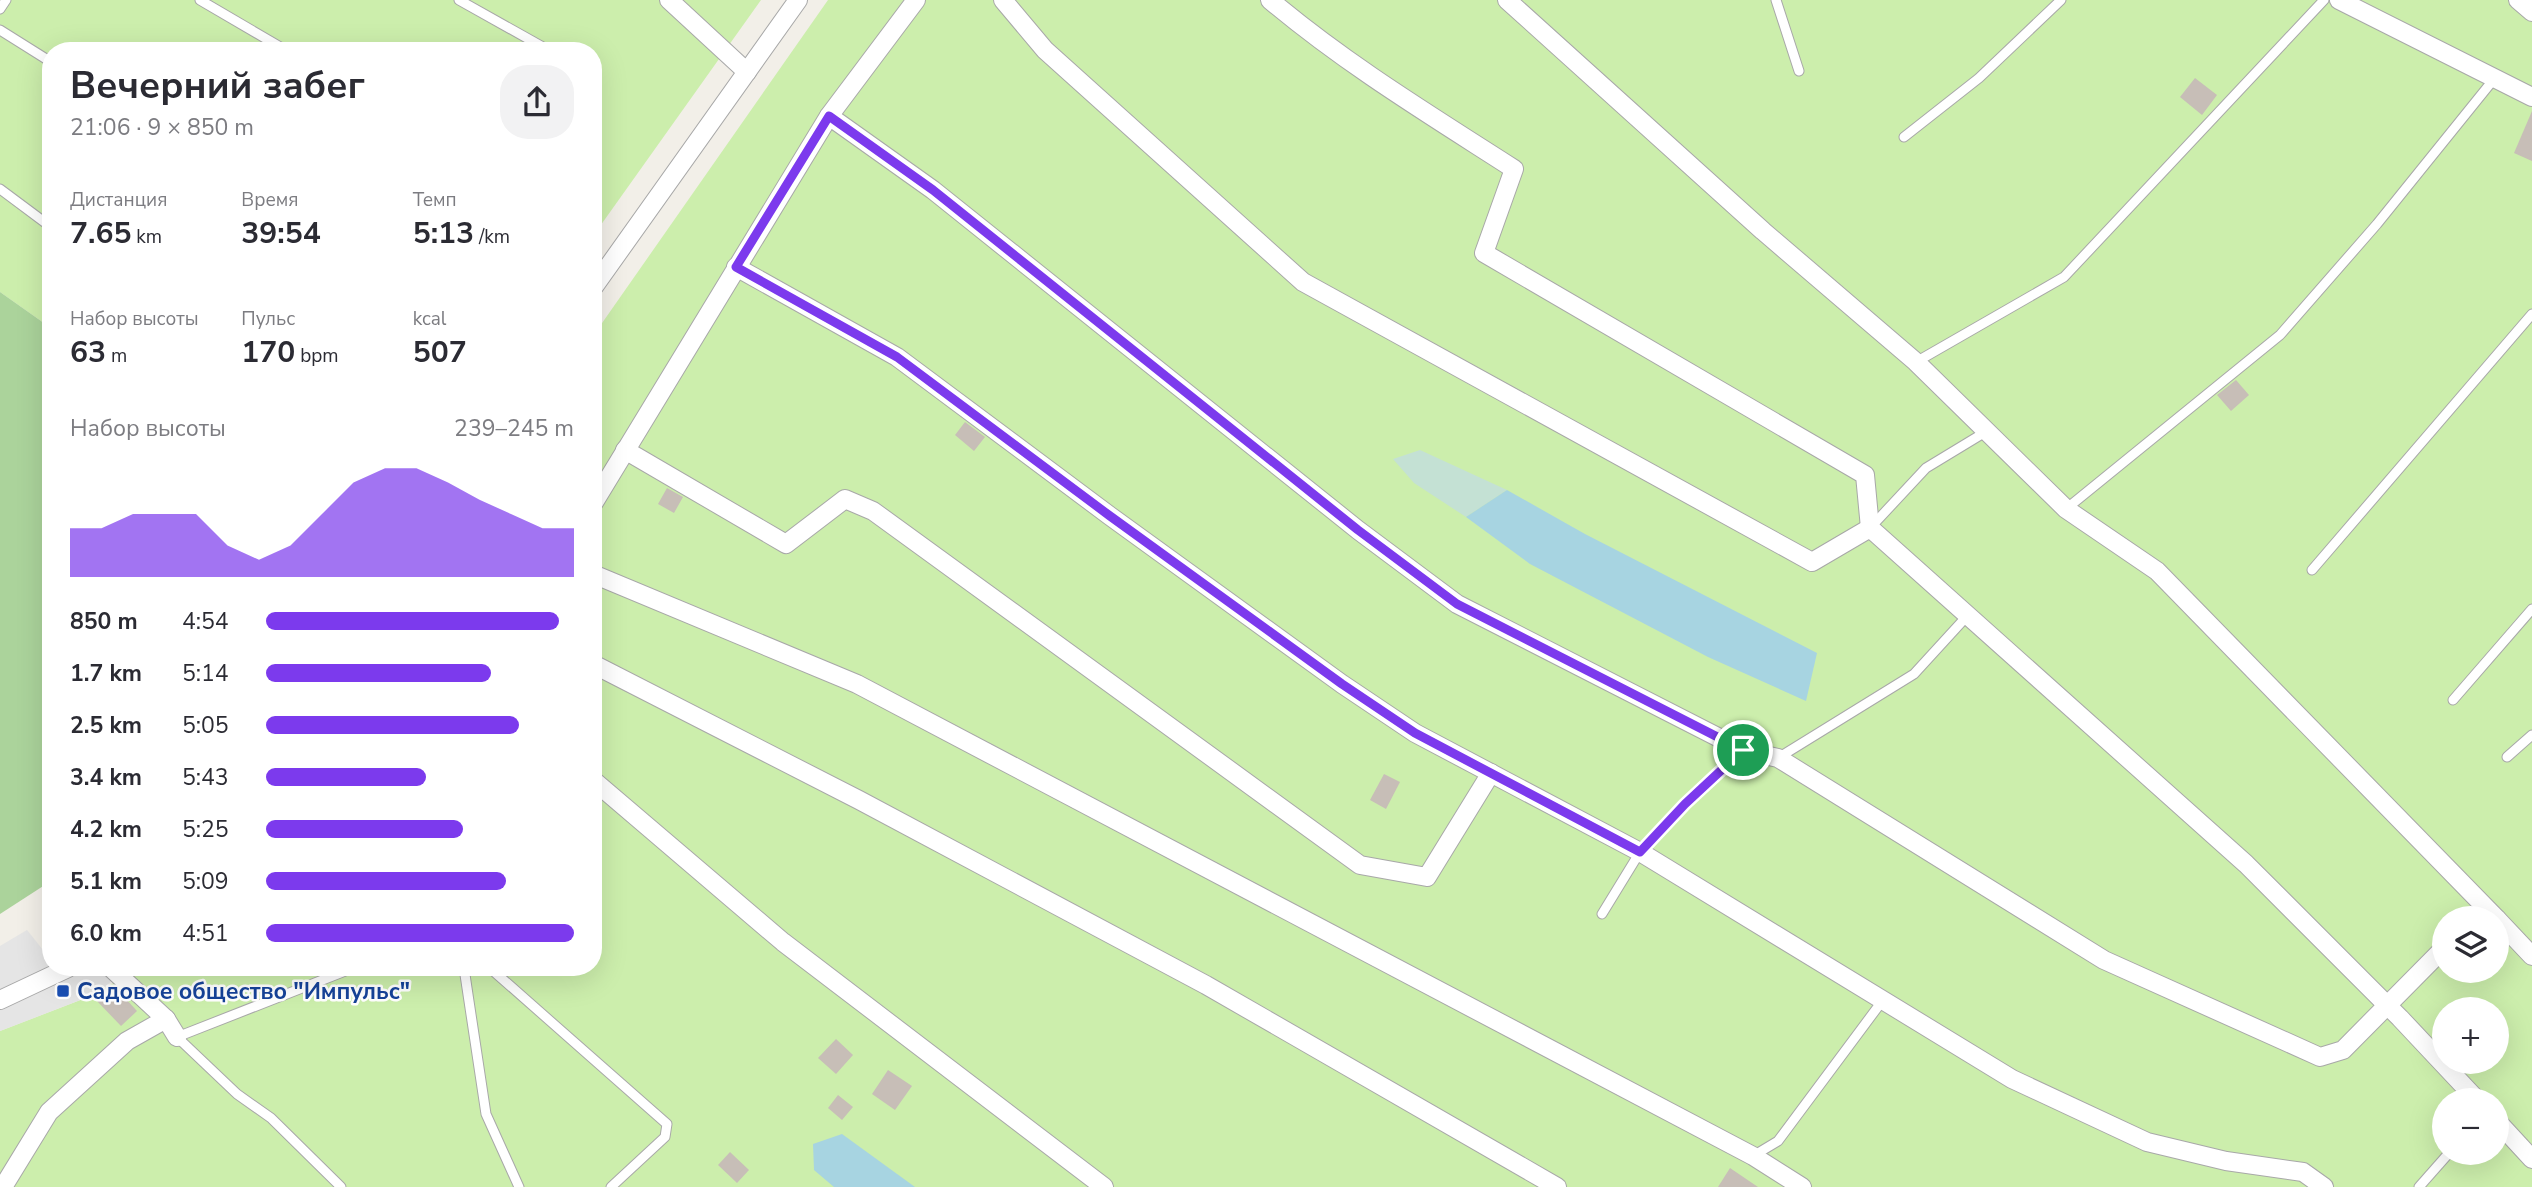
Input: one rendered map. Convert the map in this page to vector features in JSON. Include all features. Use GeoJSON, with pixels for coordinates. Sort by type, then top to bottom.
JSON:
{"type":"FeatureCollection","features":[{"type":"Feature","properties":{"kind":"street"},"geometry":{"type":"LineString","coordinates":[[669,0],[747,72]]}},
{"type":"Feature","properties":{"kind":"street"},"geometry":{"type":"LineString","coordinates":[[602,275],[798,0]]}},
{"type":"Feature","properties":{"kind":"street"},"geometry":{"type":"LineString","coordinates":[[602,489],[829,116],[916,0]]}},
{"type":"Feature","properties":{"kind":"street"},"geometry":{"type":"LineString","coordinates":[[1003,0],[1045,50],[1303,282],[1812,562],[1870,528]]}},
{"type":"Feature","properties":{"kind":"street"},"geometry":{"type":"LineString","coordinates":[[1270,0],[1380,84],[1514,169],[1484,253],[1865,475],[1870,528],[2246,864],[2466,1088]]}},
{"type":"Feature","properties":{"kind":"street"},"geometry":{"type":"LineString","coordinates":[[1507,0],[1763,231],[1916,362],[2066,509],[2157,571],[2485,906]]}},
{"type":"Feature","properties":{"kind":"street"},"geometry":{"type":"LineString","coordinates":[[2339,0],[2532,97]]}},
{"type":"Feature","properties":{"kind":"street"},"geometry":{"type":"LineString","coordinates":[[2518,0],[2532,12]]}},
{"type":"Feature","properties":{"kind":"street"},"geometry":{"type":"LineString","coordinates":[[829,116],[933,190],[1358,530],[1457,604],[1743,750],[1778,758],[2104,960],[2320,1057],[2343,1051],[2432,960]]}},
{"type":"Feature","properties":{"kind":"street"},"geometry":{"type":"LineString","coordinates":[[736,267],[897,357],[1110,516],[1342,684],[1415,733],[1640,852],[2012,1079],[2147,1142],[2226,1161],[2303,1172],[2324,1187]]}},
{"type":"Feature","properties":{"kind":"street"},"geometry":{"type":"LineString","coordinates":[[625,450],[786,544],[845,499],[873,511],[1360,865],[1427,877],[1491,773]]}},
{"type":"Feature","properties":{"kind":"street"},"geometry":{"type":"LineString","coordinates":[[602,578],[857,684],[1753,1156],[1802,1187]]}},
{"type":"Feature","properties":{"kind":"street"},"geometry":{"type":"LineString","coordinates":[[602,669],[859,800],[1206,985],[1558,1187]]}},
{"type":"Feature","properties":{"kind":"street"},"geometry":{"type":"LineString","coordinates":[[602,788],[782,942],[1104,1187]]}},
{"type":"Feature","properties":{"kind":"street"},"geometry":{"type":"LineString","coordinates":[[2509,931],[2532,956]]}},
{"type":"Feature","properties":{"kind":"street"},"geometry":{"type":"LineString","coordinates":[[0,1000],[51,976]]}},
{"type":"Feature","properties":{"kind":"street"},"geometry":{"type":"LineString","coordinates":[[120,976],[166,1019],[177,1038]]}},
{"type":"Feature","properties":{"kind":"street"},"geometry":{"type":"LineString","coordinates":[[3,1187],[48,1112],[127,1041],[166,1019]]}},
{"type":"Feature","properties":{"kind":"street"},"geometry":{"type":"LineString","coordinates":[[2509,1134],[2532,1158]]}},
{"type":"Feature","properties":{"kind":"lane"},"geometry":{"type":"LineString","coordinates":[[0,9],[6,0]]}},
{"type":"Feature","properties":{"kind":"lane"},"geometry":{"type":"LineString","coordinates":[[200,0],[272,42]]}},
{"type":"Feature","properties":{"kind":"lane"},"geometry":{"type":"LineString","coordinates":[[459,0],[534,42]]}},
{"type":"Feature","properties":{"kind":"lane"},"geometry":{"type":"LineString","coordinates":[[1776,0],[1799,71]]}},
{"type":"Feature","properties":{"kind":"lane"},"geometry":{"type":"LineString","coordinates":[[1905,137],[1979,78],[2061,0]]}},
{"type":"Feature","properties":{"kind":"lane"},"geometry":{"type":"LineString","coordinates":[[1916,362],[2064,276],[2324,0]]}},
{"type":"Feature","properties":{"kind":"lane"},"geometry":{"type":"LineString","coordinates":[[0,30],[42,56]]}},
{"type":"Feature","properties":{"kind":"lane"},"geometry":{"type":"LineString","coordinates":[[2066,509],[2280,335],[2377,224],[2494,79]]}},
{"type":"Feature","properties":{"kind":"lane"},"geometry":{"type":"LineString","coordinates":[[0,189],[42,220]]}},
{"type":"Feature","properties":{"kind":"lane"},"geometry":{"type":"LineString","coordinates":[[2312,570],[2532,314]]}},
{"type":"Feature","properties":{"kind":"lane"},"geometry":{"type":"LineString","coordinates":[[1870,528],[1926,468],[1987,431]]}},
{"type":"Feature","properties":{"kind":"lane"},"geometry":{"type":"LineString","coordinates":[[2453,700],[2532,609]]}},
{"type":"Feature","properties":{"kind":"lane"},"geometry":{"type":"LineString","coordinates":[[1778,758],[1914,674],[1968,615]]}},
{"type":"Feature","properties":{"kind":"lane"},"geometry":{"type":"LineString","coordinates":[[2507,757],[2532,735]]}},
{"type":"Feature","properties":{"kind":"lane"},"geometry":{"type":"LineString","coordinates":[[1602,914],[1640,852],[1685,804],[1743,750]]}},
{"type":"Feature","properties":{"kind":"lane"},"geometry":{"type":"LineString","coordinates":[[333,976],[177,1038],[237,1094],[271,1118],[341,1187]]}},
{"type":"Feature","properties":{"kind":"lane"},"geometry":{"type":"LineString","coordinates":[[465,976],[486,1114],[519,1187]]}},
{"type":"Feature","properties":{"kind":"lane"},"geometry":{"type":"LineString","coordinates":[[499,976],[667,1124],[665,1137],[611,1187]]}},
{"type":"Feature","properties":{"kind":"lane"},"geometry":{"type":"LineString","coordinates":[[1753,1156],[1778,1142],[1883,1000]]}},
{"type":"Feature","properties":{"kind":"lane"},"geometry":{"type":"LineString","coordinates":[[2419,1187],[2438,1165]]}},
{"type":"Feature","properties":{"kind":"green space"},"geometry":{"type":"Polygon","coordinates":[[[0,0],[761,0],[602,223],[602,42],[42,42],[42,322],[0,292],[0,0]]]}},
{"type":"Feature","properties":{"kind":"green space"},"geometry":{"type":"Polygon","coordinates":[[[828,0],[2532,0],[2532,1187],[0,1187],[0,1031],[96,994],[124,976],[602,976],[602,323],[828,0]]]}},
{"type":"Feature","properties":{"kind":"green space"},"geometry":{"type":"Polygon","coordinates":[[[0,292],[42,322],[42,887],[0,914],[0,292]]]}},
{"type":"Feature","properties":{"kind":"green space"},"geometry":{"type":"Polygon","coordinates":[[[1420,450],[1507,490],[1466,517],[1414,483],[1393,459],[1420,450]]]}},
{"type":"Feature","properties":{"kind":"shaded area"},"geometry":{"type":"Polygon","coordinates":[[[27,930],[42,949],[42,974],[0,1000],[0,946],[27,930]]]}},
{"type":"Feature","properties":{"kind":"shaded area"},"geometry":{"type":"Polygon","coordinates":[[[59,976],[118,976],[96,994],[0,1031],[0,1009],[59,976]]]}},
{"type":"Feature","properties":{"kind":"water"},"geometry":{"type":"Polygon","coordinates":[[[1507,490],[1585,534],[1817,653],[1806,701],[1708,657],[1530,564],[1466,517],[1507,490]]]}},
{"type":"Feature","properties":{"kind":"water"},"geometry":{"type":"Polygon","coordinates":[[[842,1134],[915,1187],[834,1187],[814,1170],[813,1144],[842,1134]]]}},
{"type":"Feature","properties":{"kind":"building"},"geometry":{"type":"Polygon","coordinates":[[[2195,78],[2217,95],[2202,115],[2180,97],[2195,78]]]}},
{"type":"Feature","properties":{"kind":"building"},"geometry":{"type":"Polygon","coordinates":[[[2532,111],[2532,161],[2514,153],[2532,111]]]}},
{"type":"Feature","properties":{"kind":"building"},"geometry":{"type":"Polygon","coordinates":[[[2236,380],[2249,395],[2231,411],[2217,395],[2236,380]]]}},
{"type":"Feature","properties":{"kind":"building"},"geometry":{"type":"Polygon","coordinates":[[[965,422],[985,437],[974,451],[955,435],[965,422]]]}},
{"type":"Feature","properties":{"kind":"building"},"geometry":{"type":"Polygon","coordinates":[[[667,488],[683,497],[674,513],[658,504],[667,488]]]}},
{"type":"Feature","properties":{"kind":"building"},"geometry":{"type":"Polygon","coordinates":[[[1384,774],[1400,782],[1386,809],[1370,800],[1384,774]]]}},
{"type":"Feature","properties":{"kind":"building"},"geometry":{"type":"Polygon","coordinates":[[[113,985],[137,1011],[121,1026],[97,1001],[113,985]]]}},
{"type":"Feature","properties":{"kind":"building"},"geometry":{"type":"Polygon","coordinates":[[[836,1039],[853,1055],[836,1074],[818,1058],[836,1039]]]}},
{"type":"Feature","properties":{"kind":"building"},"geometry":{"type":"Polygon","coordinates":[[[888,1070],[912,1086],[895,1110],[872,1094],[888,1070]]]}},
{"type":"Feature","properties":{"kind":"building"},"geometry":{"type":"Polygon","coordinates":[[[838,1095],[853,1107],[842,1120],[828,1108],[838,1095]]]}},
{"type":"Feature","properties":{"kind":"building"},"geometry":{"type":"Polygon","coordinates":[[[730,1152],[749,1170],[737,1183],[718,1165],[730,1152]]]}},
{"type":"Feature","properties":{"kind":"building"},"geometry":{"type":"Polygon","coordinates":[[[1730,1168],[1758,1187],[1718,1187],[1730,1168]]]}},
{"type":"Feature","properties":{"kind":"place","name":"Садовое общество \"Импульс\""},"geometry":{"type":"Point","coordinates":[63,991]}},
{"type":"Feature","properties":{"kind":"route"},"geometry":{"type":"LineString","coordinates":[[829,116],[933,190],[1358,530],[1457,604],[1743,750],[1685,804],[1640,852],[1415,733],[1342,684],[1110,516],[897,357],[736,267],[829,116]]}}]}
